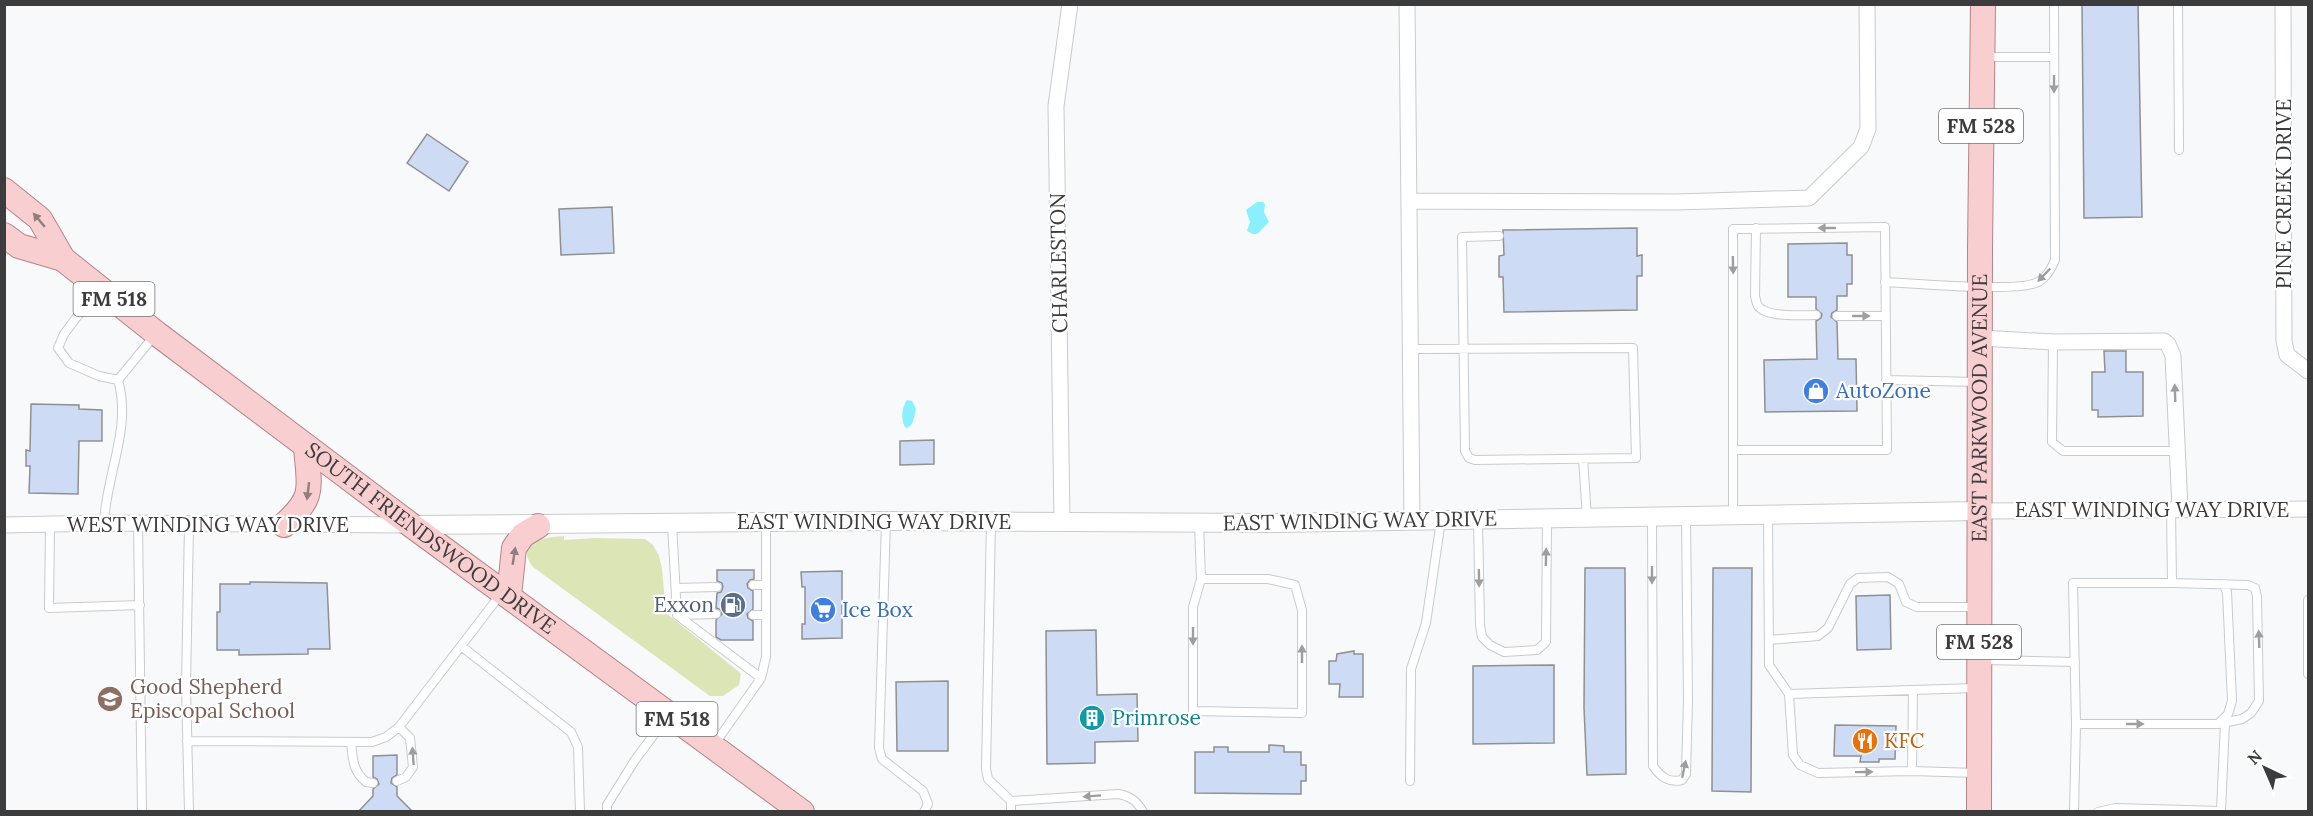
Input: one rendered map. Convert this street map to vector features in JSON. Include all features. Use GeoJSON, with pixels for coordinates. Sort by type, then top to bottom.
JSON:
{"type":"FeatureCollection","features":[{"type":"Feature","properties":{"kind":"main road","name":"EAST PARKWOOD AVENUE"},"geometry":{"type":"LineString","coordinates":[[1979,812],[1983,4]]}},
{"type":"Feature","properties":{"kind":"main road","name":"SOUTH FRIENDSWOOD DRIVE"},"geometry":{"type":"LineString","coordinates":[[4,190],[40,219],[63,259],[156,333],[411,525],[802,812]]}},
{"type":"Feature","properties":{"kind":"main road","name":"SOUTH FRIENDSWOOD DRIVE"},"geometry":{"type":"LineString","coordinates":[[4,235],[19,246],[63,259]]}},
{"type":"Feature","properties":{"kind":"main road"},"geometry":{"type":"LineString","coordinates":[[284,525],[300,511],[308,497],[306,447]]}},
{"type":"Feature","properties":{"kind":"main road"},"geometry":{"type":"LineString","coordinates":[[506,594],[514,548],[523,535],[538,526]]}},
{"type":"Feature","properties":{"kind":"street","name":"CHARLESTON"},"geometry":{"type":"LineString","coordinates":[[1062,522],[1056,106],[1071,4]]}},
{"type":"Feature","properties":{"kind":"street"},"geometry":{"type":"LineString","coordinates":[[1407,4],[1412,521]]}},
{"type":"Feature","properties":{"kind":"street"},"geometry":{"type":"LineString","coordinates":[[1409,201],[1676,202],[1809,198],[1861,147],[1868,129],[1867,4]]}},
{"type":"Feature","properties":{"kind":"street","name":"PINE CREEK DRIVE"},"geometry":{"type":"LineString","coordinates":[[2283,4],[2284,341],[2287,356],[2308,371]]}},
{"type":"Feature","properties":{"kind":"street"},"geometry":{"type":"LineString","coordinates":[[1980,338],[2053,342],[2164,342],[2168,344],[2173,356],[2177,451],[2176,509]]}},
{"type":"Feature","properties":{"kind":"street","name":"EAST WINDING WAY DRIVE"},"geometry":{"type":"LineString","coordinates":[[411,525],[538,526],[766,521],[1412,521],[2308,509]]}},
{"type":"Feature","properties":{"kind":"street","name":"WEST WINDING WAY DRIVE"},"geometry":{"type":"LineString","coordinates":[[4,525],[104,523],[411,525]]}},
{"type":"Feature","properties":{"kind":"lane"},"geometry":{"type":"LineString","coordinates":[[1885,282],[1980,286],[2036,283],[2049,272],[2055,260],[2054,4]]}},
{"type":"Feature","properties":{"kind":"lane"},"geometry":{"type":"LineString","coordinates":[[2178,4],[2179,150]]}},
{"type":"Feature","properties":{"kind":"lane"},"geometry":{"type":"LineString","coordinates":[[1982,57],[2054,57]]}},
{"type":"Feature","properties":{"kind":"lane"},"geometry":{"type":"LineString","coordinates":[[1733,450],[1887,450],[1885,227],[1733,229],[1734,340],[1733,450],[1733,515]]}},
{"type":"Feature","properties":{"kind":"lane"},"geometry":{"type":"LineString","coordinates":[[1756,228],[1755,296],[1758,306],[1765,312],[1776,314],[1816,315]]}},
{"type":"Feature","properties":{"kind":"lane"},"geometry":{"type":"LineString","coordinates":[[1410,349],[1464,349],[1633,348],[1636,458],[1476,460],[1469,458],[1465,451],[1464,349],[1462,237],[1499,236]]}},
{"type":"Feature","properties":{"kind":"lane"},"geometry":{"type":"LineString","coordinates":[[99,288],[64,334],[58,348],[69,363],[99,376],[118,380]]}},
{"type":"Feature","properties":{"kind":"lane"},"geometry":{"type":"LineString","coordinates":[[1837,316],[1886,316]]}},
{"type":"Feature","properties":{"kind":"lane"},"geometry":{"type":"LineString","coordinates":[[118,380],[156,333]]}},
{"type":"Feature","properties":{"kind":"lane"},"geometry":{"type":"LineString","coordinates":[[2053,342],[2052,442],[2063,451],[2177,451]]}},
{"type":"Feature","properties":{"kind":"lane"},"geometry":{"type":"LineString","coordinates":[[104,523],[105,501],[122,429],[122,393],[118,380]]}},
{"type":"Feature","properties":{"kind":"lane"},"geometry":{"type":"LineString","coordinates":[[1886,380],[1980,382]]}},
{"type":"Feature","properties":{"kind":"lane"},"geometry":{"type":"LineString","coordinates":[[1583,459],[1587,518]]}},
{"type":"Feature","properties":{"kind":"lane"},"geometry":{"type":"LineString","coordinates":[[2172,583],[2176,509]]}},
{"type":"Feature","properties":{"kind":"lane"},"geometry":{"type":"LineString","coordinates":[[1768,515],[1769,665],[1789,694],[1793,755],[1800,765],[1818,773],[1912,771],[1979,773]]}},
{"type":"Feature","properties":{"kind":"lane"},"geometry":{"type":"LineString","coordinates":[[1652,517],[1653,766],[1661,777],[1673,782],[1682,780],[1686,774],[1688,700],[1686,516]]}},
{"type":"Feature","properties":{"kind":"lane"},"geometry":{"type":"LineString","coordinates":[[1478,520],[1482,638],[1504,652],[1537,650],[1546,642],[1547,519]]}},
{"type":"Feature","properties":{"kind":"lane"},"geometry":{"type":"LineString","coordinates":[[1410,781],[1411,669],[1426,623],[1441,520]]}},
{"type":"Feature","properties":{"kind":"lane"},"geometry":{"type":"LineString","coordinates":[[713,747],[760,678],[766,657],[766,521]]}},
{"type":"Feature","properties":{"kind":"lane"},"geometry":{"type":"LineString","coordinates":[[886,521],[879,748],[882,759],[923,791],[928,804],[924,812]]}},
{"type":"Feature","properties":{"kind":"lane"},"geometry":{"type":"LineString","coordinates":[[672,522],[677,615]]}},
{"type":"Feature","properties":{"kind":"lane"},"geometry":{"type":"LineString","coordinates":[[991,522],[986,769],[988,779],[1011,801],[1011,812]]}},
{"type":"Feature","properties":{"kind":"lane"},"geometry":{"type":"LineString","coordinates":[[1199,522],[1202,579],[1193,607],[1193,711],[1302,713],[1302,610],[1295,585],[1268,579],[1202,579]]}},
{"type":"Feature","properties":{"kind":"lane"},"geometry":{"type":"LineString","coordinates":[[138,524],[142,812]]}},
{"type":"Feature","properties":{"kind":"lane"},"geometry":{"type":"LineString","coordinates":[[50,525],[49,608],[140,605]]}},
{"type":"Feature","properties":{"kind":"lane"},"geometry":{"type":"LineString","coordinates":[[189,525],[186,686],[189,812]]}},
{"type":"Feature","properties":{"kind":"lane"},"geometry":{"type":"LineString","coordinates":[[1769,640],[1818,636],[1828,628],[1850,584],[1858,578],[1888,577],[1899,584],[1906,602],[1917,608],[1979,607]]}},
{"type":"Feature","properties":{"kind":"lane"},"geometry":{"type":"LineString","coordinates":[[2074,812],[2076,724],[2073,583],[2223,584],[2248,585],[2255,588],[2258,597],[2259,701],[2242,719],[2222,723],[2076,724]]}},
{"type":"Feature","properties":{"kind":"lane"},"geometry":{"type":"LineString","coordinates":[[2098,812],[2115,808],[2222,811],[2222,723],[2232,701],[2227,592],[2223,584]]}},
{"type":"Feature","properties":{"kind":"lane"},"geometry":{"type":"LineString","coordinates":[[753,585],[766,585]]}},
{"type":"Feature","properties":{"kind":"lane"},"geometry":{"type":"LineString","coordinates":[[676,588],[717,586]]}},
{"type":"Feature","properties":{"kind":"lane"},"geometry":{"type":"LineString","coordinates":[[187,741],[372,742],[386,737],[399,727],[461,645],[506,594]]}},
{"type":"Feature","properties":{"kind":"lane"},"geometry":{"type":"LineString","coordinates":[[2308,600],[2308,674]]}},
{"type":"Feature","properties":{"kind":"lane"},"geometry":{"type":"LineString","coordinates":[[677,615],[716,615]]}},
{"type":"Feature","properties":{"kind":"lane"},"geometry":{"type":"LineString","coordinates":[[677,615],[760,678]]}},
{"type":"Feature","properties":{"kind":"lane"},"geometry":{"type":"LineString","coordinates":[[753,615],[766,615]]}},
{"type":"Feature","properties":{"kind":"lane"},"geometry":{"type":"LineString","coordinates":[[461,645],[571,732],[578,747],[580,812]]}},
{"type":"Feature","properties":{"kind":"lane"},"geometry":{"type":"LineString","coordinates":[[1979,660],[2075,662]]}},
{"type":"Feature","properties":{"kind":"lane"},"geometry":{"type":"LineString","coordinates":[[1789,694],[1979,688]]}},
{"type":"Feature","properties":{"kind":"lane"},"geometry":{"type":"LineString","coordinates":[[1912,771],[1913,690]]}},
{"type":"Feature","properties":{"kind":"lane"},"geometry":{"type":"LineString","coordinates":[[607,812],[607,806],[635,760],[669,713]]}},
{"type":"Feature","properties":{"kind":"lane"},"geometry":{"type":"LineString","coordinates":[[397,781],[406,777],[413,767],[410,738],[399,727]]}},
{"type":"Feature","properties":{"kind":"lane"},"geometry":{"type":"LineString","coordinates":[[351,742],[356,773],[366,782],[373,783]]}},
{"type":"Feature","properties":{"kind":"lane"},"geometry":{"type":"LineString","coordinates":[[1011,801],[1118,794],[1133,799],[1143,812]]}},
{"type":"Feature","properties":{"kind":"green space"},"geometry":{"type":"Polygon","coordinates":[[[564,536],[564,540],[645,539],[653,545],[662,569],[666,613],[738,671],[741,674],[739,685],[723,696],[710,696],[533,567],[528,558],[529,546],[540,540],[564,536]]]}},
{"type":"Feature","properties":{"kind":"water"},"geometry":{"type":"Polygon","coordinates":[[[1257,202],[1265,204],[1264,212],[1269,222],[1257,234],[1253,234],[1247,231],[1250,222],[1246,210],[1257,202]]]}},
{"type":"Feature","properties":{"kind":"water"},"geometry":{"type":"Polygon","coordinates":[[[907,400],[912,401],[916,409],[912,423],[906,428],[902,414],[907,400]]]}},
{"type":"Feature","properties":{"kind":"building"},"geometry":{"type":"Polygon","coordinates":[[[2082,4],[2138,4],[2142,217],[2084,218],[2082,4]]]}},
{"type":"Feature","properties":{"kind":"building"},"geometry":{"type":"Polygon","coordinates":[[[427,134],[468,162],[449,191],[407,163],[427,134]]]}},
{"type":"Feature","properties":{"kind":"building"},"geometry":{"type":"Polygon","coordinates":[[[612,207],[614,253],[561,255],[559,209],[612,207]]]}},
{"type":"Feature","properties":{"kind":"building"},"geometry":{"type":"Polygon","coordinates":[[[1637,228],[1637,256],[1642,255],[1642,276],[1637,276],[1637,310],[1504,312],[1503,277],[1499,277],[1499,256],[1504,255],[1503,230],[1637,228]]]}},
{"type":"Feature","properties":{"kind":"building"},"geometry":{"type":"Polygon","coordinates":[[[1847,243],[1847,255],[1852,255],[1852,284],[1847,284],[1847,296],[1837,296],[1837,310],[1832,313],[1831,317],[1837,322],[1838,359],[1856,359],[1857,411],[1765,412],[1764,360],[1817,359],[1816,321],[1821,318],[1822,314],[1816,309],[1816,297],[1788,297],[1788,244],[1847,243]]]}},
{"type":"Feature","properties":{"kind":"building"},"geometry":{"type":"Polygon","coordinates":[[[2104,351],[2126,351],[2126,372],[2143,372],[2143,416],[2098,417],[2098,410],[2092,410],[2092,372],[2105,372],[2104,351]]]}},
{"type":"Feature","properties":{"kind":"building"},"geometry":{"type":"Polygon","coordinates":[[[31,404],[79,405],[79,409],[102,410],[102,441],[79,441],[78,494],[29,493],[30,466],[26,466],[26,450],[30,451],[31,404]]]}},
{"type":"Feature","properties":{"kind":"building"},"geometry":{"type":"Polygon","coordinates":[[[934,440],[934,464],[900,465],[900,441],[934,440]]]}},
{"type":"Feature","properties":{"kind":"building"},"geometry":{"type":"Polygon","coordinates":[[[1585,568],[1625,568],[1626,774],[1587,775],[1584,708],[1585,568]]]}},
{"type":"Feature","properties":{"kind":"building"},"geometry":{"type":"Polygon","coordinates":[[[1713,568],[1752,568],[1751,792],[1712,791],[1713,568]]]}},
{"type":"Feature","properties":{"kind":"building"},"geometry":{"type":"Polygon","coordinates":[[[717,570],[754,570],[754,579],[747,584],[748,588],[753,591],[753,609],[747,614],[748,618],[753,621],[753,640],[721,640],[716,637],[716,620],[722,614],[721,610],[716,608],[717,593],[721,592],[723,587],[722,583],[717,581],[717,570]]]}},
{"type":"Feature","properties":{"kind":"building"},"geometry":{"type":"Polygon","coordinates":[[[842,571],[842,638],[802,639],[802,624],[805,624],[805,587],[802,587],[801,572],[842,571]]]}},
{"type":"Feature","properties":{"kind":"building"},"geometry":{"type":"Polygon","coordinates":[[[250,582],[327,583],[330,649],[308,649],[308,654],[239,655],[239,650],[217,650],[220,584],[250,584],[250,582]]]}},
{"type":"Feature","properties":{"kind":"building"},"geometry":{"type":"Polygon","coordinates":[[[1890,595],[1891,649],[1857,650],[1856,596],[1890,595]]]}},
{"type":"Feature","properties":{"kind":"building","name":"Primrose"},"geometry":{"type":"Polygon","coordinates":[[[1096,630],[1097,695],[1137,694],[1138,741],[1095,742],[1095,763],[1047,764],[1046,631],[1096,630]]]}},
{"type":"Feature","properties":{"kind":"building"},"geometry":{"type":"Polygon","coordinates":[[[1354,651],[1354,654],[1363,654],[1363,697],[1339,697],[1340,684],[1329,684],[1329,661],[1336,661],[1337,654],[1354,651]]]}},
{"type":"Feature","properties":{"kind":"building"},"geometry":{"type":"Polygon","coordinates":[[[1554,665],[1554,743],[1473,744],[1473,666],[1554,665]]]}},
{"type":"Feature","properties":{"kind":"building"},"geometry":{"type":"Polygon","coordinates":[[[948,681],[948,751],[897,751],[896,682],[948,681]]]}},
{"type":"Feature","properties":{"kind":"building","name":"KFC"},"geometry":{"type":"Polygon","coordinates":[[[1835,725],[1896,726],[1895,759],[1860,762],[1861,756],[1834,756],[1835,725]]]}},
{"type":"Feature","properties":{"kind":"building"},"geometry":{"type":"Polygon","coordinates":[[[1269,745],[1284,746],[1284,752],[1301,752],[1301,765],[1306,765],[1306,781],[1301,781],[1301,794],[1195,793],[1195,752],[1214,752],[1214,747],[1228,747],[1228,752],[1269,752],[1269,745]]]}},
{"type":"Feature","properties":{"kind":"building"},"geometry":{"type":"Polygon","coordinates":[[[397,755],[397,775],[392,778],[391,783],[397,787],[397,796],[413,812],[358,812],[373,796],[373,789],[379,784],[373,777],[373,756],[397,755]]]}},
{"type":"Feature","properties":{"kind":"place","name":"AutoZone"},"geometry":{"type":"Point","coordinates":[1816,391]}},
{"type":"Feature","properties":{"kind":"place","name":"Exxon"},"geometry":{"type":"Point","coordinates":[733,605]}},
{"type":"Feature","properties":{"kind":"place","name":"Ice Box"},"geometry":{"type":"Point","coordinates":[823,610]}},
{"type":"Feature","properties":{"kind":"place","name":"Good Shepherd Episcopal School"},"geometry":{"type":"Point","coordinates":[110,699]}},
{"type":"Feature","properties":{"kind":"place","name":"Primrose"},"geometry":{"type":"Point","coordinates":[1092,718]}},
{"type":"Feature","properties":{"kind":"place","name":"KFC"},"geometry":{"type":"Point","coordinates":[1865,741]}}]}
